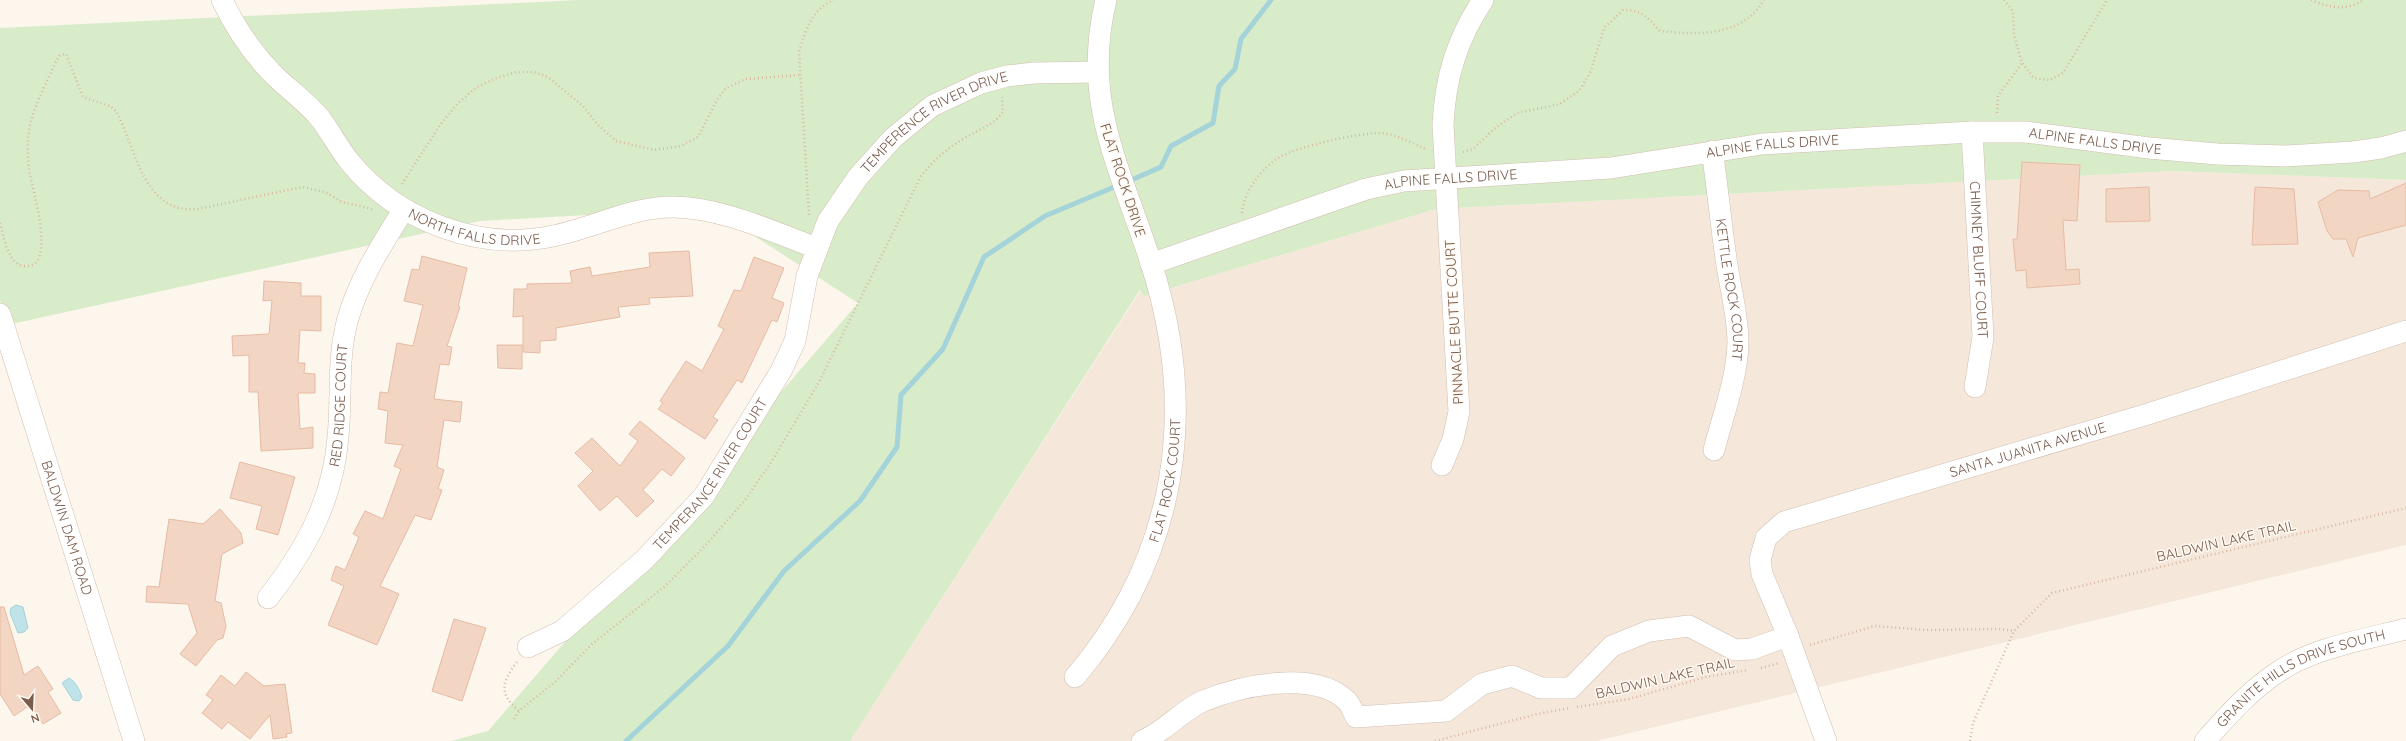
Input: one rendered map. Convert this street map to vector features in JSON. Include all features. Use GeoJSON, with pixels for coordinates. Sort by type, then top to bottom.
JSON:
{"type":"FeatureCollection","features":[{"type":"Feature","properties":{"kind":"street","name":"NORTH FALLS DRIVE"},"geometry":{"type":"LineString","coordinates":[[222,0],[238,30],[255,54],[277,78],[309,106],[323,123],[349,161],[369,182],[397,205],[433,224],[460,234],[490,239],[522,240],[558,235],[616,216],[643,210],[673,207],[704,210],[734,217],[816,248]]}},
{"type":"Feature","properties":{"kind":"street","name":"FLAT ROCK DRIVE"},"geometry":{"type":"LineString","coordinates":[[1106,0],[1097,47],[1097,72],[1104,124],[1117,171],[1151,264]]}},
{"type":"Feature","properties":{"kind":"street","name":"PINNACLE BUTTE COURT"},"geometry":{"type":"LineString","coordinates":[[1442,465],[1453,439],[1459,412],[1442,125],[1444,99],[1450,67],[1460,39],[1483,0]]}},
{"type":"Feature","properties":{"kind":"street","name":"TEMPERENCE RIVER DRIVE"},"geometry":{"type":"LineString","coordinates":[[816,248],[828,221],[858,177],[893,138],[932,106],[981,83],[1007,76],[1034,73],[1097,72]]}},
{"type":"Feature","properties":{"kind":"street","name":"ALPINE FALLS DRIVE"},"geometry":{"type":"LineString","coordinates":[[1151,264],[1366,189],[1404,181],[1445,168],[1611,168],[1762,144],[1972,132],[2063,136],[2149,148],[2217,154],[2285,156],[2353,152],[2381,148],[2406,141]]}},
{"type":"Feature","properties":{"kind":"street","name":"CHIMNEY BLUFF COURT"},"geometry":{"type":"LineString","coordinates":[[1972,132],[1983,337],[1976,387]]}},
{"type":"Feature","properties":{"kind":"street","name":"KETTLE ROCK COURT"},"geometry":{"type":"LineString","coordinates":[[1712,151],[1720,199],[1727,265],[1737,316],[1738,344],[1735,369],[1714,450]]}},
{"type":"Feature","properties":{"kind":"street","name":"RED RIDGE COURT"},"geometry":{"type":"LineString","coordinates":[[268,598],[295,564],[313,530],[326,498],[334,465],[338,436],[339,376],[347,323],[368,268],[397,205]]}},
{"type":"Feature","properties":{"kind":"street","name":"TEMPERANCE RIVER COURT"},"geometry":{"type":"LineString","coordinates":[[528,647],[539,644],[568,626],[644,560],[704,496],[781,371],[795,341],[807,276],[816,248]]}},
{"type":"Feature","properties":{"kind":"street","name":"FLAT ROCK COURT"},"geometry":{"type":"LineString","coordinates":[[1075,677],[1109,633],[1130,598],[1150,554],[1161,521],[1172,474],[1176,432],[1175,383],[1172,352],[1151,264]]}},
{"type":"Feature","properties":{"kind":"street","name":"BALDWIN DAM ROAD"},"geometry":{"type":"LineString","coordinates":[[0,314],[134,741]]}},
{"type":"Feature","properties":{"kind":"street","name":"SANTA JUANITA AVENUE"},"geometry":{"type":"LineString","coordinates":[[1826,741],[1791,643],[1762,574],[1760,560],[1766,538],[1784,522],[2148,414],[2406,331]]}},
{"type":"Feature","properties":{"kind":"street"},"geometry":{"type":"LineString","coordinates":[[1142,741],[1153,736],[1202,701],[1257,685],[1307,683],[1328,689],[1347,701],[1356,717],[1446,711],[1482,684],[1512,676],[1541,688],[1571,688],[1612,646],[1649,631],[1688,626],[1735,650],[1791,643]]}},
{"type":"Feature","properties":{"kind":"street","name":"GRANITE HILLS DRIVE SOUTH"},"geometry":{"type":"LineString","coordinates":[[2205,741],[2242,700],[2282,669],[2326,650],[2406,629]]}},
{"type":"Feature","properties":{"kind":"path"},"geometry":{"type":"LineString","coordinates":[[810,219],[799,52],[806,29],[821,6],[834,0]]}},
{"type":"Feature","properties":{"kind":"path"},"geometry":{"type":"LineString","coordinates":[[1240,233],[1243,202],[1257,178],[1278,158],[1304,148],[1379,133],[1410,142],[1445,168],[1473,149],[1494,129],[1517,113],[1560,104],[1579,90],[1590,74],[1604,28],[1623,10],[1634,9],[1646,16],[1660,31],[1686,34],[1717,32],[1749,20],[1764,0]]}},
{"type":"Feature","properties":{"kind":"path"},"geometry":{"type":"LineString","coordinates":[[2004,0],[2013,11],[2014,35],[2022,63],[2034,78],[2050,80],[2063,73],[2107,0]]}},
{"type":"Feature","properties":{"kind":"path"},"geometry":{"type":"LineString","coordinates":[[2311,0],[2328,7],[2354,7],[2363,0]]}},
{"type":"Feature","properties":{"kind":"path"},"geometry":{"type":"LineString","coordinates":[[0,223],[8,250],[15,262],[23,266],[33,265],[39,260],[42,249],[41,229],[29,169],[30,123],[56,61],[60,55],[66,54],[83,97],[110,106],[116,112],[122,122],[135,161],[156,194],[172,207],[180,210],[198,209],[302,187],[325,192],[342,202],[370,210],[397,205],[440,125],[458,103],[476,88],[494,79],[516,72],[534,72],[548,77],[583,106],[597,124],[616,140],[654,150],[680,146],[698,137],[717,100],[726,88],[746,79],[800,75]]}},
{"type":"Feature","properties":{"kind":"path"},"geometry":{"type":"LineString","coordinates":[[1997,132],[1998,96],[2022,63]]}},
{"type":"Feature","properties":{"kind":"path","name":"BALDWIN LAKE TRAIL"},"geometry":{"type":"LineString","coordinates":[[1435,741],[1537,714],[1629,699],[1706,677],[1778,664],[1791,643],[1875,626],[1927,630],[2000,629],[2014,631],[2052,593],[2406,508]]}},
{"type":"Feature","properties":{"kind":"path"},"geometry":{"type":"LineString","coordinates":[[1970,741],[1973,724],[2014,631]]}},
{"type":"Feature","properties":{"kind":"path"},"geometry":{"type":"LineString","coordinates":[[519,711],[507,698],[504,690],[504,682],[528,647]]}},
{"type":"Feature","properties":{"kind":"shaded area"},"geometry":{"type":"Polygon","coordinates":[[[2173,171],[2406,180],[2406,545],[1597,741],[850,741],[1141,290],[1144,296],[1436,209],[2173,171]]]}},
{"type":"Feature","properties":{"kind":"green space"},"geometry":{"type":"Polygon","coordinates":[[[578,0],[2406,0],[2406,180],[2173,171],[1436,209],[1144,296],[1140,290],[850,741],[451,741],[488,731],[858,303],[711,208],[480,221],[7,325],[0,300],[0,28],[578,0]]]}},
{"type":"Feature","properties":{"kind":"water"},"geometry":{"type":"Polygon","coordinates":[[[16,605],[23,607],[28,628],[24,632],[18,633],[10,613],[11,608],[16,605]]]}},
{"type":"Feature","properties":{"kind":"water"},"geometry":{"type":"Polygon","coordinates":[[[69,678],[80,691],[82,697],[79,701],[73,700],[62,683],[69,678]]]}},
{"type":"Feature","properties":{"kind":"building"},"geometry":{"type":"Polygon","coordinates":[[[2022,162],[2080,165],[2077,221],[2063,220],[2066,270],[2079,269],[2080,284],[2027,288],[2026,270],[2016,271],[2013,239],[2017,239],[2022,162]]]}},
{"type":"Feature","properties":{"kind":"building"},"geometry":{"type":"Polygon","coordinates":[[[2406,183],[2406,225],[2358,238],[2353,257],[2346,239],[2333,239],[2327,231],[2318,202],[2338,190],[2369,191],[2370,199],[2406,183]]]}},
{"type":"Feature","properties":{"kind":"building"},"geometry":{"type":"Polygon","coordinates":[[[2149,187],[2150,221],[2106,222],[2106,189],[2149,187]]]}},
{"type":"Feature","properties":{"kind":"building"},"geometry":{"type":"Polygon","coordinates":[[[2255,187],[2294,189],[2298,244],[2252,245],[2255,187]]]}},
{"type":"Feature","properties":{"kind":"building"},"geometry":{"type":"Polygon","coordinates":[[[689,251],[693,296],[649,298],[650,304],[618,307],[620,317],[556,328],[556,340],[540,341],[540,353],[523,352],[523,316],[513,317],[514,289],[527,289],[527,284],[572,283],[570,271],[590,267],[592,276],[650,267],[649,253],[689,251]]]}},
{"type":"Feature","properties":{"kind":"building"},"geometry":{"type":"Polygon","coordinates":[[[422,256],[467,268],[458,307],[460,307],[447,346],[452,347],[449,365],[440,364],[434,399],[462,402],[460,422],[444,420],[437,467],[444,470],[438,489],[442,490],[431,520],[415,515],[380,586],[399,594],[377,645],[328,625],[344,586],[331,580],[336,566],[345,570],[359,537],[353,534],[365,511],[383,519],[401,469],[394,466],[403,445],[385,443],[388,411],[378,409],[380,392],[388,393],[397,343],[413,346],[423,305],[404,301],[412,269],[419,270],[422,256]]]}},
{"type":"Feature","properties":{"kind":"building"},"geometry":{"type":"Polygon","coordinates":[[[754,257],[784,268],[772,298],[784,303],[777,322],[772,320],[742,383],[737,380],[713,417],[718,420],[705,439],[658,409],[663,403],[660,401],[686,361],[702,371],[724,329],[718,326],[734,290],[741,291],[754,257]]]}},
{"type":"Feature","properties":{"kind":"building"},"geometry":{"type":"Polygon","coordinates":[[[264,281],[301,283],[301,296],[321,296],[321,331],[300,330],[298,363],[305,363],[304,373],[315,374],[315,393],[298,393],[300,429],[313,427],[313,448],[261,451],[258,392],[249,392],[249,355],[233,356],[232,336],[269,334],[272,300],[263,301],[264,281]]]}},
{"type":"Feature","properties":{"kind":"building"},"geometry":{"type":"Polygon","coordinates":[[[497,345],[522,345],[522,369],[498,368],[497,345]]]}},
{"type":"Feature","properties":{"kind":"building"},"geometry":{"type":"Polygon","coordinates":[[[640,421],[685,458],[671,476],[662,469],[643,490],[654,501],[637,517],[617,496],[600,511],[578,486],[593,471],[575,453],[592,438],[620,466],[638,441],[629,434],[640,421]]]}},
{"type":"Feature","properties":{"kind":"building"},"geometry":{"type":"Polygon","coordinates":[[[240,462],[295,477],[278,535],[256,529],[262,506],[230,498],[240,462]]]}},
{"type":"Feature","properties":{"kind":"building"},"geometry":{"type":"Polygon","coordinates":[[[220,509],[241,533],[243,543],[222,554],[215,601],[221,603],[226,626],[223,638],[217,640],[196,666],[180,654],[197,633],[188,604],[146,602],[147,586],[159,587],[169,519],[203,524],[220,509]]]}},
{"type":"Feature","properties":{"kind":"building"},"geometry":{"type":"Polygon","coordinates":[[[0,607],[4,607],[24,675],[38,666],[53,689],[48,692],[61,713],[43,724],[30,705],[14,716],[0,694],[0,607]]]}},
{"type":"Feature","properties":{"kind":"building"},"geometry":{"type":"Polygon","coordinates":[[[454,619],[486,628],[462,701],[432,691],[454,619]]]}},
{"type":"Feature","properties":{"kind":"building"},"geometry":{"type":"Polygon","coordinates":[[[246,672],[264,686],[285,684],[292,733],[286,734],[287,737],[273,739],[270,715],[250,739],[228,722],[222,729],[202,713],[213,700],[206,695],[221,675],[235,686],[246,672]]]}},
{"type":"Feature","properties":{"kind":"waterway"},"geometry":{"type":"LineString","coordinates":[[1127,182],[1161,167],[1171,146],[1213,123],[1219,86],[1235,69],[1241,39],[1271,0]]}},
{"type":"Feature","properties":{"kind":"waterway"},"geometry":{"type":"LineString","coordinates":[[626,741],[728,646],[784,571],[860,501],[897,447],[901,395],[943,349],[984,257],[1045,216],[1119,185]]}}]}
